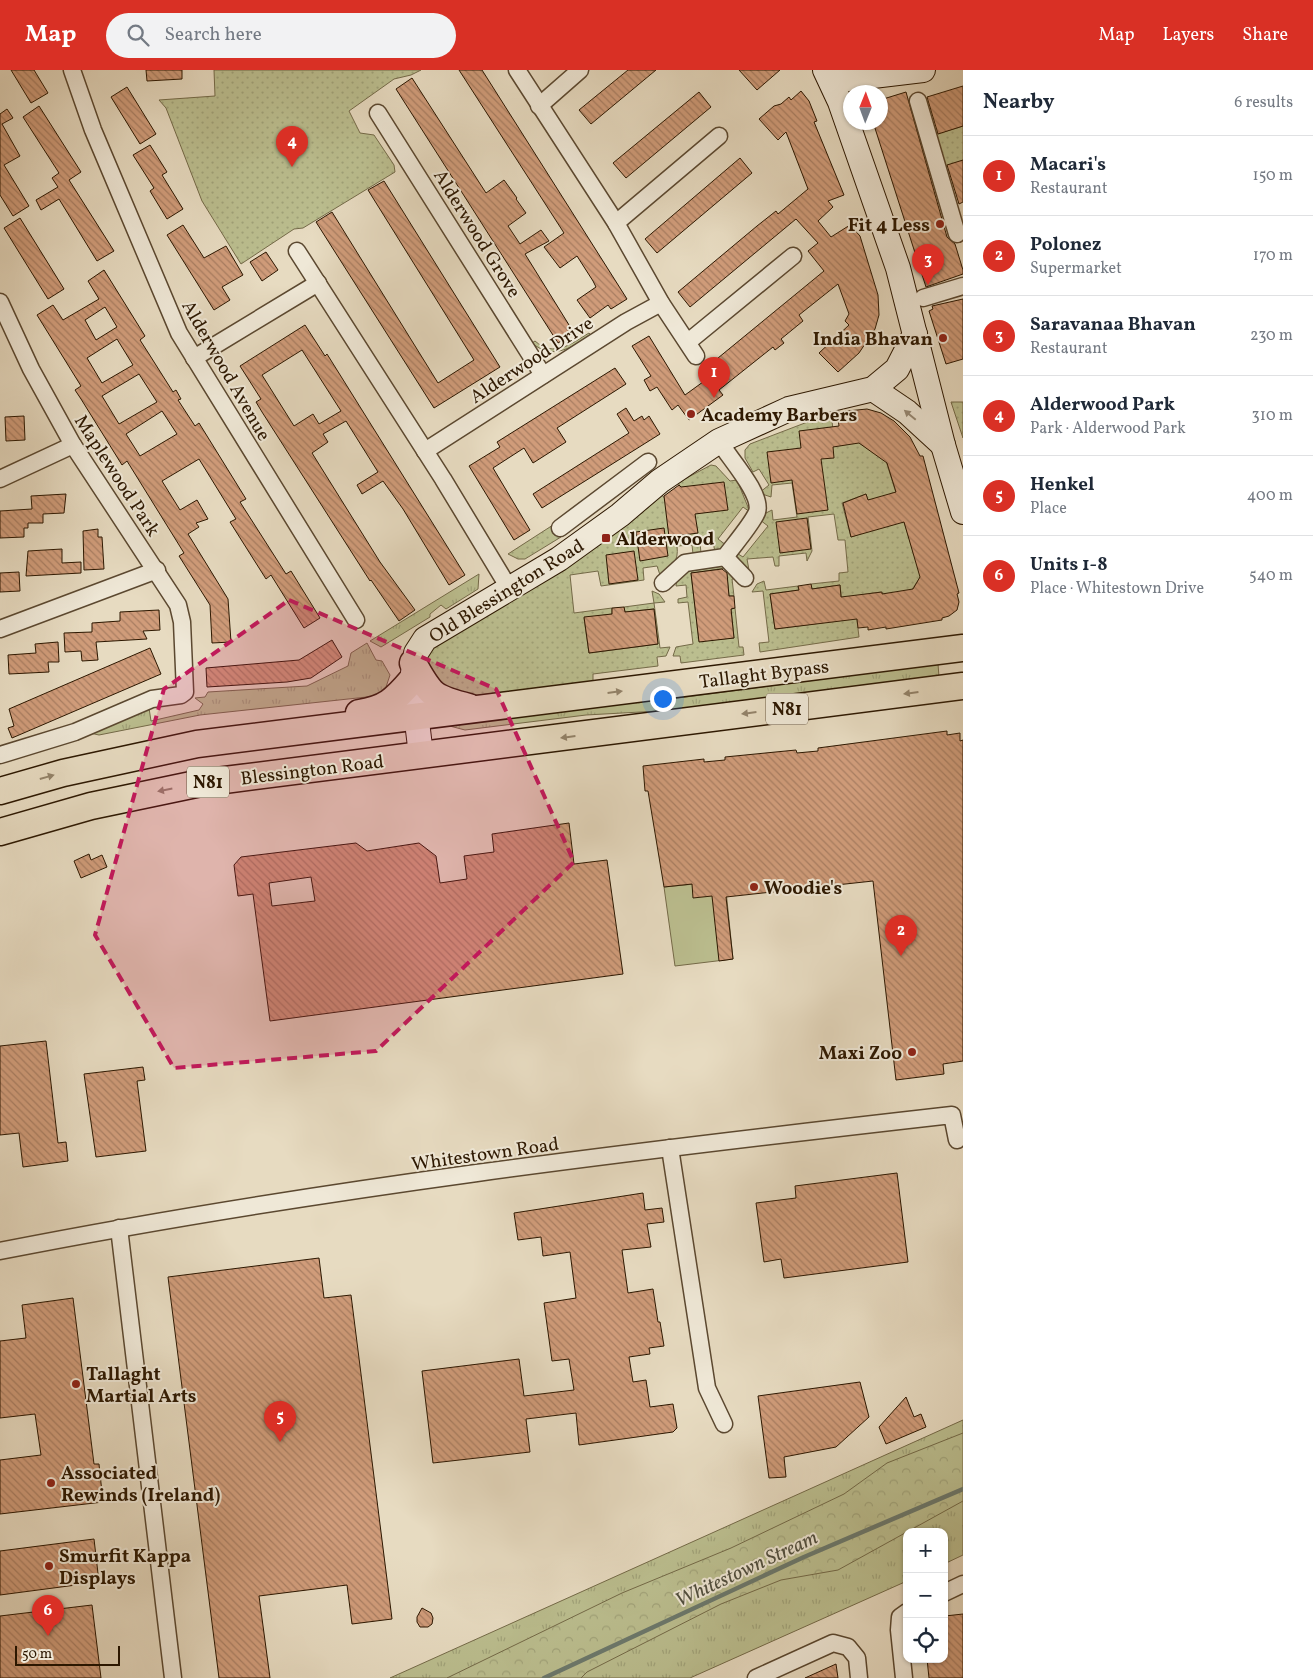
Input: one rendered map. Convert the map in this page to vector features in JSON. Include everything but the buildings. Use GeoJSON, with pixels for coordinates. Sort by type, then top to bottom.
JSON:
{"type":"FeatureCollection","features":[{"type":"Feature","properties":{"kind":"main road"},"geometry":{"type":"LineString","coordinates":[[763,672],[801,655],[963,634]]}},
{"type":"Feature","properties":{"kind":"main road","name":"Tallaght Bypass"},"geometry":{"type":"LineString","coordinates":[[416,717],[963,648]]}},
{"type":"Feature","properties":{"kind":"main road"},"geometry":{"type":"LineString","coordinates":[[197,744],[247,728],[375,711],[396,700],[412,671],[434,696],[445,701],[480,709]]}},
{"type":"Feature","properties":{"kind":"main road","name":"Tallaght Bypass"},"geometry":{"type":"LineString","coordinates":[[421,755],[963,686]]}},
{"type":"Feature","properties":{"kind":"main road","name":"Blessington Road"},"geometry":{"type":"LineString","coordinates":[[0,790],[63,773],[197,744],[416,717]]}},
{"type":"Feature","properties":{"kind":"main road","name":"Blessington Road"},"geometry":{"type":"LineString","coordinates":[[0,832],[91,806],[201,783],[421,755]]}},
{"type":"Feature","properties":{"kind":"street","name":"Alderwood Avenue"},"geometry":{"type":"LineString","coordinates":[[72,70],[93,130],[179,333],[356,620]]}},
{"type":"Feature","properties":{"kind":"street"},"geometry":{"type":"LineString","coordinates":[[517,70],[616,223],[661,303],[692,349],[793,256]]}},
{"type":"Feature","properties":{"kind":"street"},"geometry":{"type":"LineString","coordinates":[[539,106],[580,70]]}},
{"type":"Feature","properties":{"kind":"street"},"geometry":{"type":"LineString","coordinates":[[843,105],[828,75],[879,77],[923,70]]}},
{"type":"Feature","properties":{"kind":"street"},"geometry":{"type":"LineString","coordinates":[[867,85],[879,77]]}},
{"type":"Feature","properties":{"kind":"street"},"geometry":{"type":"LineString","coordinates":[[918,101],[957,234]]}},
{"type":"Feature","properties":{"kind":"street","name":"Alderwood Grove"},"geometry":{"type":"LineString","coordinates":[[378,113],[543,375]]}},
{"type":"Feature","properties":{"kind":"street"},"geometry":{"type":"LineString","coordinates":[[853,130],[898,268],[943,446],[963,512]]}},
{"type":"Feature","properties":{"kind":"street"},"geometry":{"type":"LineString","coordinates":[[616,223],[719,136]]}},
{"type":"Feature","properties":{"kind":"street"},"geometry":{"type":"LineString","coordinates":[[297,251],[425,451],[509,588]]}},
{"type":"Feature","properties":{"kind":"street"},"geometry":{"type":"LineString","coordinates":[[194,358],[318,284]]}},
{"type":"Feature","properties":{"kind":"street"},"geometry":{"type":"LineString","coordinates":[[923,298],[963,286]]}},
{"type":"Feature","properties":{"kind":"street","name":"Maplewood Park"},"geometry":{"type":"LineString","coordinates":[[0,302],[5,329],[73,445],[157,570],[180,611],[184,672],[183,694],[152,699],[75,732],[0,755]]}},
{"type":"Feature","properties":{"kind":"street","name":"Alderwood Drive"},"geometry":{"type":"LineString","coordinates":[[425,451],[626,322],[661,303]]}},
{"type":"Feature","properties":{"kind":"street"},"geometry":{"type":"LineString","coordinates":[[915,334],[897,369],[873,389],[907,412],[943,446]]}},
{"type":"Feature","properties":{"kind":"street","name":"Old Blessington Road"},"geometry":{"type":"LineString","coordinates":[[412,671],[425,639],[559,559],[620,515],[660,481],[719,441],[789,409],[873,389]]}},
{"type":"Feature","properties":{"kind":"street"},"geometry":{"type":"LineString","coordinates":[[663,583],[685,562],[725,557],[757,512],[757,506],[744,474],[730,459],[719,441]]}},
{"type":"Feature","properties":{"kind":"street"},"geometry":{"type":"LineString","coordinates":[[0,478],[73,445]]}},
{"type":"Feature","properties":{"kind":"street"},"geometry":{"type":"LineString","coordinates":[[560,528],[648,462]]}},
{"type":"Feature","properties":{"kind":"street"},"geometry":{"type":"LineString","coordinates":[[606,494],[620,515]]}},
{"type":"Feature","properties":{"kind":"street"},"geometry":{"type":"LineString","coordinates":[[725,557],[745,578]]}},
{"type":"Feature","properties":{"kind":"street"},"geometry":{"type":"LineString","coordinates":[[0,629],[157,570]]}},
{"type":"Feature","properties":{"kind":"street"},"geometry":{"type":"LineString","coordinates":[[412,671],[421,755]]}},
{"type":"Feature","properties":{"kind":"street","name":"Whitestown Road"},"geometry":{"type":"LineString","coordinates":[[0,1251],[119,1228],[418,1182],[670,1148],[952,1114],[957,1140]]}},
{"type":"Feature","properties":{"kind":"street"},"geometry":{"type":"LineString","coordinates":[[670,1148],[707,1388],[724,1424]]}},
{"type":"Feature","properties":{"kind":"street"},"geometry":{"type":"LineString","coordinates":[[119,1228],[173,1678]]}},
{"type":"Feature","properties":{"kind":"street"},"geometry":{"type":"LineString","coordinates":[[948,1591],[963,1584]]}},
{"type":"Feature","properties":{"kind":"street"},"geometry":{"type":"LineString","coordinates":[[903,1615],[900,1617],[899,1630],[904,1678]]}},
{"type":"Feature","properties":{"kind":"street"},"geometry":{"type":"LineString","coordinates":[[756,1678],[833,1643],[848,1646],[857,1658],[859,1678]]}},
{"type":"Feature","properties":{"kind":"highlighted area"},"geometry":{"type":"Polygon","coordinates":[[[289,600],[496,689],[574,862],[376,1051],[174,1068],[95,935],[164,689],[289,600]]]}},
{"type":"Feature","properties":{"kind":"green space"},"geometry":{"type":"Polygon","coordinates":[[[214,70],[421,70],[411,75],[394,79],[349,111],[360,133],[374,135],[394,165],[395,172],[303,228],[294,229],[241,264],[202,201],[166,108],[159,100],[215,96],[214,70]]]}},
{"type":"Feature","properties":{"kind":"green space"},"geometry":{"type":"Polygon","coordinates":[[[963,126],[963,162],[944,166],[934,135],[963,126]]]}},
{"type":"Feature","properties":{"kind":"green space"},"geometry":{"type":"Polygon","coordinates":[[[589,333],[591,335],[570,348],[555,352],[547,351],[532,343],[535,341],[549,348],[562,348],[589,333]]]}},
{"type":"Feature","properties":{"kind":"green space"},"geometry":{"type":"Polygon","coordinates":[[[951,402],[963,402],[963,438],[951,402]]]}},
{"type":"Feature","properties":{"kind":"green space"},"geometry":{"type":"Polygon","coordinates":[[[831,413],[835,446],[858,442],[886,461],[897,496],[868,500],[866,494],[842,503],[851,537],[903,519],[921,576],[911,591],[882,594],[881,592],[854,596],[859,637],[760,652],[759,643],[769,642],[763,591],[752,592],[757,584],[764,581],[766,590],[798,586],[799,590],[770,594],[775,629],[844,620],[840,585],[812,589],[811,584],[839,581],[839,573],[848,572],[845,540],[838,540],[834,514],[808,517],[812,551],[807,561],[806,553],[779,556],[779,566],[775,566],[773,557],[747,559],[749,570],[735,557],[735,552],[743,557],[768,526],[760,520],[766,513],[772,510],[773,520],[797,517],[792,483],[772,485],[771,497],[759,493],[769,485],[759,469],[753,472],[745,458],[745,450],[750,444],[831,413]]]}},
{"type":"Feature","properties":{"kind":"green space"},"geometry":{"type":"Polygon","coordinates":[[[711,465],[716,466],[730,481],[737,480],[750,512],[743,507],[718,539],[726,545],[715,552],[713,542],[700,543],[701,553],[693,554],[692,545],[677,546],[676,560],[671,566],[660,575],[657,566],[643,568],[644,580],[601,586],[598,571],[570,575],[574,613],[612,608],[612,614],[584,618],[589,653],[658,644],[654,609],[625,612],[624,607],[654,603],[660,648],[670,647],[666,656],[657,657],[658,666],[593,674],[593,682],[452,698],[425,661],[431,649],[439,640],[526,591],[583,556],[637,517],[662,495],[666,500],[682,489],[678,483],[681,481],[711,465]]]}},
{"type":"Feature","properties":{"kind":"green space"},"geometry":{"type":"Polygon","coordinates":[[[553,525],[561,537],[525,559],[518,559],[508,554],[553,525]]]}},
{"type":"Feature","properties":{"kind":"green space"},"geometry":{"type":"Polygon","coordinates":[[[723,564],[737,578],[732,579],[734,596],[729,596],[726,568],[691,573],[699,641],[734,638],[731,609],[735,608],[739,647],[743,647],[744,655],[681,663],[680,656],[673,656],[676,647],[693,644],[688,602],[678,603],[678,599],[687,597],[686,585],[676,586],[677,578],[683,570],[723,564]]]}},
{"type":"Feature","properties":{"kind":"green space"},"geometry":{"type":"Polygon","coordinates":[[[479,574],[478,589],[446,609],[441,605],[430,614],[430,617],[381,647],[370,641],[479,574]]]}},
{"type":"Feature","properties":{"kind":"green space"},"geometry":{"type":"Polygon","coordinates":[[[652,591],[659,594],[665,602],[654,603],[652,591]]]}},
{"type":"Feature","properties":{"kind":"green space"},"geometry":{"type":"Polygon","coordinates":[[[367,643],[376,660],[382,661],[390,675],[386,687],[376,696],[200,715],[99,735],[90,733],[149,708],[151,721],[199,710],[203,704],[195,698],[205,697],[208,692],[307,686],[348,666],[351,653],[367,643]]]}},
{"type":"Feature","properties":{"kind":"green space"},"geometry":{"type":"Polygon","coordinates":[[[938,664],[939,677],[695,709],[586,715],[465,730],[442,724],[631,698],[663,700],[938,664]]]}},
{"type":"Feature","properties":{"kind":"green space"},"geometry":{"type":"Polygon","coordinates":[[[725,881],[733,959],[675,966],[664,887],[725,881]]]}},
{"type":"Feature","properties":{"kind":"green space"},"geometry":{"type":"Polygon","coordinates":[[[963,1420],[963,1555],[948,1562],[948,1528],[903,1528],[903,1583],[690,1678],[390,1678],[963,1420]]]}},
{"type":"Feature","properties":{"kind":"green space"},"geometry":{"type":"Polygon","coordinates":[[[963,1433],[963,1501],[914,1528],[903,1528],[903,1534],[838,1570],[781,1580],[721,1604],[587,1672],[581,1678],[447,1678],[622,1593],[731,1548],[844,1494],[887,1463],[963,1433]]]}},
{"type":"Feature","properties":{"kind":"waterway","name":"Whitestown Stream"},"geometry":{"type":"LineString","coordinates":[[544,1678],[804,1557],[963,1489]]}},
{"type":"Feature","properties":{"kind":"place","name":"Alderwood Park"},"geometry":{"type":"Point","coordinates":[292,167]}},
{"type":"Feature","properties":{"kind":"place","name":"Fit 4 Less"},"geometry":{"type":"Point","coordinates":[940,224]}},
{"type":"Feature","properties":{"kind":"place","name":"Saravanaa Bhavan"},"geometry":{"type":"Point","coordinates":[928,285]}},
{"type":"Feature","properties":{"kind":"place","name":"India Bhavan"},"geometry":{"type":"Point","coordinates":[943,338]}},
{"type":"Feature","properties":{"kind":"place","name":"Macari's"},"geometry":{"type":"Point","coordinates":[714,398]}},
{"type":"Feature","properties":{"kind":"place","name":"Academy Barbers"},"geometry":{"type":"Point","coordinates":[691,414]}},
{"type":"Feature","properties":{"kind":"place","name":"Alderwood"},"geometry":{"type":"Point","coordinates":[606,538]}},
{"type":"Feature","properties":{"kind":"place","name":"Woodie's"},"geometry":{"type":"Point","coordinates":[754,887]}},
{"type":"Feature","properties":{"kind":"place","name":"Polonez"},"geometry":{"type":"Point","coordinates":[901,956]}},
{"type":"Feature","properties":{"kind":"place","name":"Maxi Zoo"},"geometry":{"type":"Point","coordinates":[912,1052]}},
{"type":"Feature","properties":{"kind":"place","name":"Tallaght Martial Arts"},"geometry":{"type":"Point","coordinates":[76,1384]}},
{"type":"Feature","properties":{"kind":"place","name":"Henkel"},"geometry":{"type":"Point","coordinates":[280,1442]}},
{"type":"Feature","properties":{"kind":"place","name":"Associated Rewinds (Ireland)"},"geometry":{"type":"Point","coordinates":[51,1483]}},
{"type":"Feature","properties":{"kind":"place","name":"Smurfit Kappa Displays"},"geometry":{"type":"Point","coordinates":[49,1566]}},
{"type":"Feature","properties":{"kind":"place","name":"Units 1-8"},"geometry":{"type":"Point","coordinates":[48,1636]}}]}
